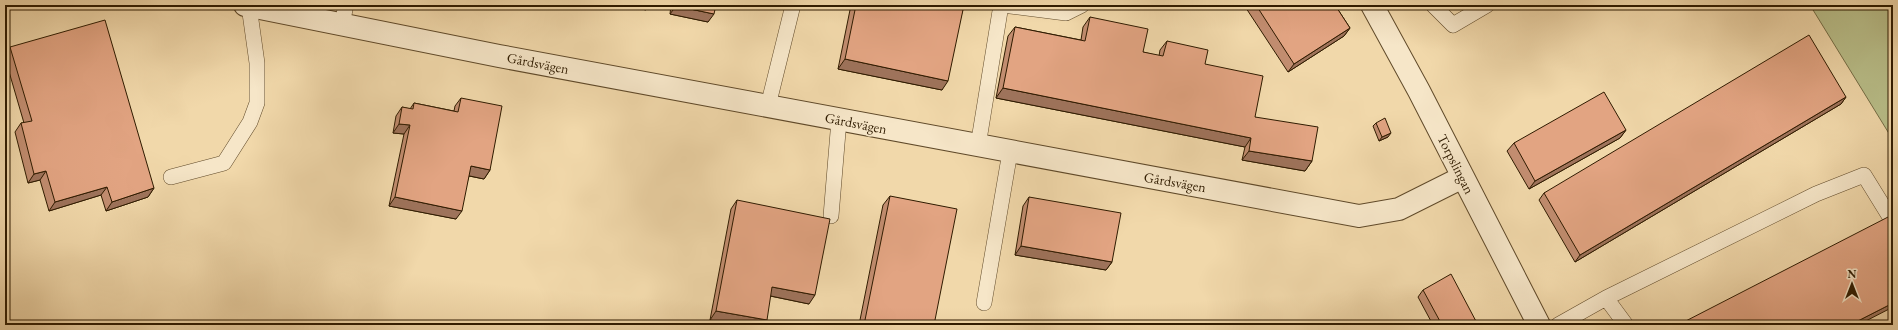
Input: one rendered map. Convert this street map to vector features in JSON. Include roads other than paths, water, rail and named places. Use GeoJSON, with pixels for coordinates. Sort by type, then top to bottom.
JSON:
{"type":"FeatureCollection","features":[{"type":"Feature","properties":{"kind":"street","name":"Gårdsvägen"},"geometry":{"type":"LineString","coordinates":[[247,5],[344,15],[768,106],[1359,216],[1399,209],[1463,177]]}},
{"type":"Feature","properties":{"kind":"street","name":"Torpslingan"},"geometry":{"type":"LineString","coordinates":[[1372,5],[1420,91],[1539,325]]}},
{"type":"Feature","properties":{"kind":"lane"},"geometry":{"type":"LineString","coordinates":[[172,177],[224,163],[250,122],[257,103],[257,63],[247,5]]}},
{"type":"Feature","properties":{"kind":"lane"},"geometry":{"type":"LineString","coordinates":[[768,106],[793,5]]}},
{"type":"Feature","properties":{"kind":"lane"},"geometry":{"type":"LineString","coordinates":[[978,146],[1002,5],[1066,13],[1082,5]]}},
{"type":"Feature","properties":{"kind":"lane"},"geometry":{"type":"LineString","coordinates":[[1434,5],[1453,25],[1486,5]]}},
{"type":"Feature","properties":{"kind":"lane"},"geometry":{"type":"LineString","coordinates":[[831,216],[839,120]]}},
{"type":"Feature","properties":{"kind":"lane"},"geometry":{"type":"LineString","coordinates":[[984,303],[1010,152]]}},
{"type":"Feature","properties":{"kind":"lane"},"geometry":{"type":"LineString","coordinates":[[1558,325],[1606,298],[1816,194],[1864,175],[1893,222]]}},
{"type":"Feature","properties":{"kind":"lane"},"geometry":{"type":"LineString","coordinates":[[1606,298],[1626,325]]}}]}
